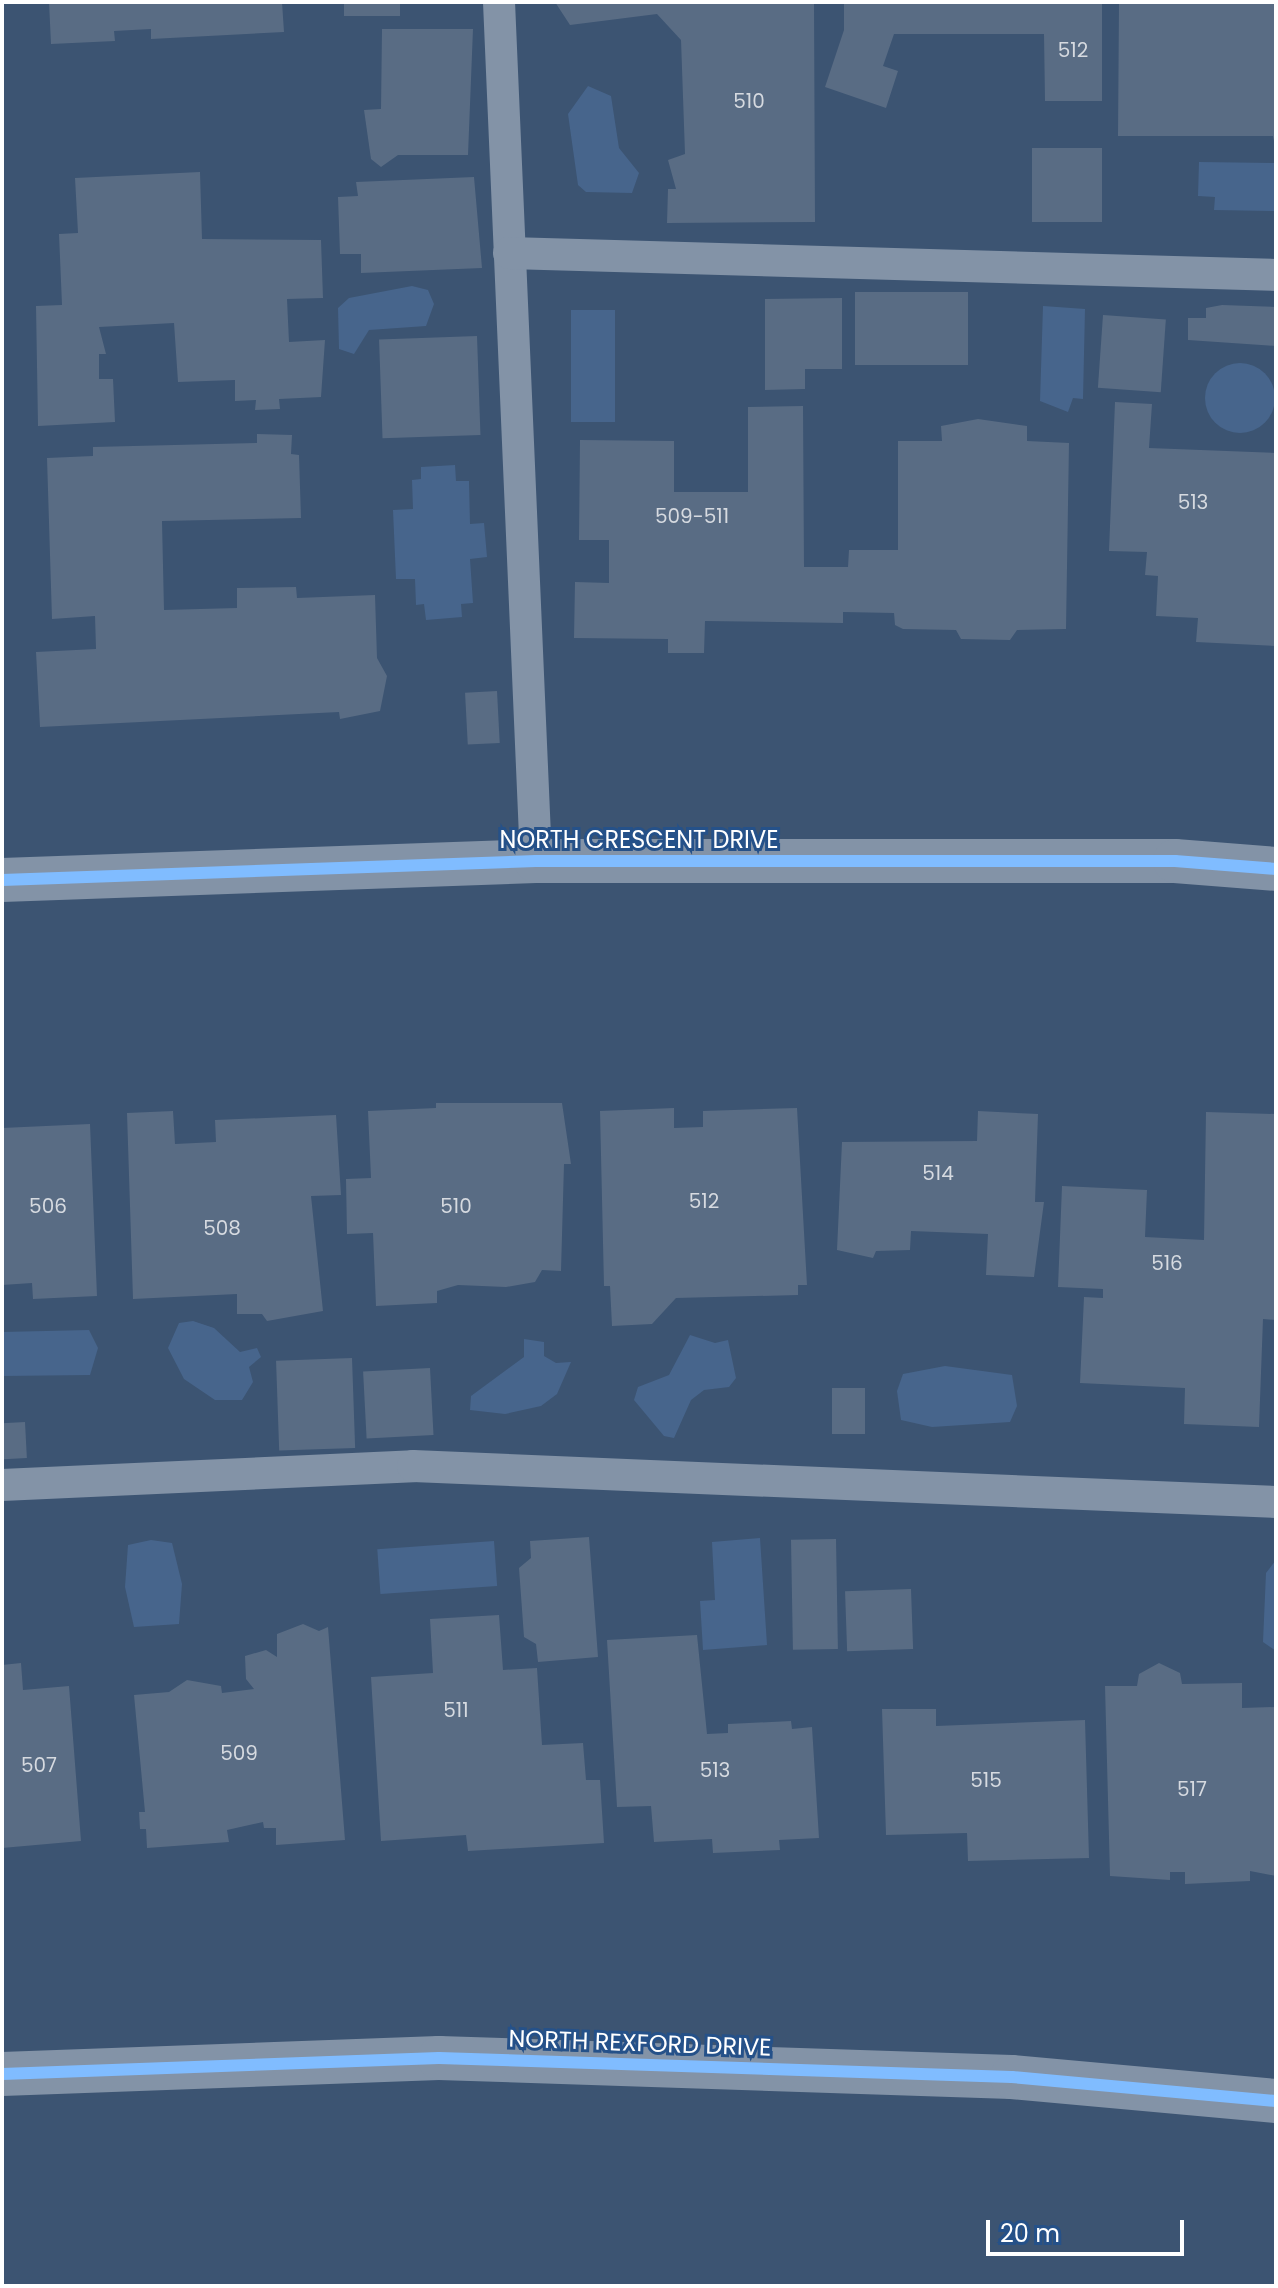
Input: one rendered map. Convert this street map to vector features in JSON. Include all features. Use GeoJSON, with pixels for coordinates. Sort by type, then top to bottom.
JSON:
{"type":"FeatureCollection","features":[{"type":"Feature","properties":{"kind":"street","name":"NORTH CRESCENT DRIVE"},"geometry":{"type":"LineString","coordinates":[[2,880],[536,861],[1175,861],[1276,869]]}},
{"type":"Feature","properties":{"kind":"street","name":"NORTH REXFORD DRIVE"},"geometry":{"type":"LineString","coordinates":[[2,2074],[439,2058],[1012,2077],[1276,2101]]}},
{"type":"Feature","properties":{"kind":"lane"},"geometry":{"type":"LineString","coordinates":[[499,2],[536,861]]}},
{"type":"Feature","properties":{"kind":"lane"},"geometry":{"type":"LineString","coordinates":[[509,253],[1276,275]]}},
{"type":"Feature","properties":{"kind":"lane"},"geometry":{"type":"LineString","coordinates":[[2,1485],[413,1466],[1276,1502]]}},
{"type":"Feature","properties":{"kind":"water"},"geometry":{"type":"Polygon","coordinates":[[[588,86],[611,96],[619,148],[639,173],[632,193],[586,192],[578,185],[568,114],[588,86]]]}},
{"type":"Feature","properties":{"kind":"water"},"geometry":{"type":"Polygon","coordinates":[[[1199,162],[1276,163],[1276,211],[1214,210],[1215,197],[1198,196],[1199,162]]]}},
{"type":"Feature","properties":{"kind":"water"},"geometry":{"type":"Polygon","coordinates":[[[412,286],[428,290],[434,304],[426,326],[369,330],[354,354],[339,349],[338,308],[349,298],[412,286]]]}},
{"type":"Feature","properties":{"kind":"water"},"geometry":{"type":"Polygon","coordinates":[[[1043,306],[1085,309],[1083,399],[1073,398],[1068,412],[1040,401],[1043,306]]]}},
{"type":"Feature","properties":{"kind":"water"},"geometry":{"type":"Polygon","coordinates":[[[571,310],[615,310],[615,422],[571,422],[571,310]]]}},
{"type":"Feature","properties":{"kind":"water"},"geometry":{"type":"Polygon","coordinates":[[[1240,363],[1259,369],[1269,379],[1275,398],[1269,417],[1259,427],[1240,433],[1221,427],[1211,417],[1205,398],[1211,379],[1221,369],[1240,363]]]}},
{"type":"Feature","properties":{"kind":"water"},"geometry":{"type":"Polygon","coordinates":[[[455,465],[456,481],[469,481],[470,524],[484,523],[487,557],[470,559],[473,603],[461,604],[462,617],[426,620],[424,604],[416,605],[415,579],[396,579],[393,510],[413,509],[412,480],[421,479],[421,467],[455,465]]]}},
{"type":"Feature","properties":{"kind":"water"},"geometry":{"type":"Polygon","coordinates":[[[193,1321],[214,1328],[240,1352],[257,1348],[261,1357],[249,1367],[253,1382],[242,1400],[215,1400],[184,1379],[168,1348],[179,1323],[193,1321]]]}},
{"type":"Feature","properties":{"kind":"water"},"geometry":{"type":"Polygon","coordinates":[[[89,1330],[98,1348],[90,1375],[2,1376],[2,1332],[89,1330]]]}},
{"type":"Feature","properties":{"kind":"water"},"geometry":{"type":"Polygon","coordinates":[[[690,1335],[715,1343],[728,1340],[736,1378],[729,1387],[704,1390],[691,1400],[674,1438],[664,1436],[634,1400],[638,1387],[669,1375],[690,1335]]]}},
{"type":"Feature","properties":{"kind":"water"},"geometry":{"type":"Polygon","coordinates":[[[524,1339],[544,1342],[544,1356],[556,1363],[571,1362],[557,1394],[541,1406],[505,1414],[470,1410],[471,1396],[524,1357],[524,1339]]]}},
{"type":"Feature","properties":{"kind":"water"},"geometry":{"type":"Polygon","coordinates":[[[945,1366],[1012,1375],[1017,1406],[1010,1422],[932,1427],[901,1420],[897,1391],[903,1374],[945,1366]]]}},
{"type":"Feature","properties":{"kind":"water"},"geometry":{"type":"Polygon","coordinates":[[[760,1538],[767,1645],[703,1650],[700,1601],[715,1600],[712,1542],[760,1538]]]}},
{"type":"Feature","properties":{"kind":"water"},"geometry":{"type":"Polygon","coordinates":[[[151,1540],[172,1543],[182,1584],[179,1624],[134,1627],[125,1587],[128,1545],[151,1540]]]}},
{"type":"Feature","properties":{"kind":"water"},"geometry":{"type":"Polygon","coordinates":[[[494,1541],[497,1586],[380,1594],[377,1549],[494,1541]]]}},
{"type":"Feature","properties":{"kind":"water"},"geometry":{"type":"Polygon","coordinates":[[[1276,1560],[1276,1651],[1263,1642],[1266,1573],[1276,1560]]]}},
{"type":"Feature","properties":{"kind":"building"},"geometry":{"type":"Polygon","coordinates":[[[49,2],[282,2],[284,32],[151,39],[151,29],[114,31],[115,41],[51,44],[49,2]]]}},
{"type":"Feature","properties":{"kind":"building"},"geometry":{"type":"Polygon","coordinates":[[[344,2],[400,2],[400,16],[344,16],[344,2]]]}},
{"type":"Feature","properties":{"kind":"building"},"geometry":{"type":"Polygon","coordinates":[[[555,2],[814,2],[815,222],[667,223],[668,189],[676,189],[668,160],[685,154],[681,40],[657,14],[570,25],[555,2]]]}},
{"type":"Feature","properties":{"kind":"building"},"geometry":{"type":"Polygon","coordinates":[[[844,2],[1102,2],[1102,101],[1045,101],[1044,34],[894,34],[883,66],[898,71],[886,108],[825,87],[844,30],[844,2]]]}},
{"type":"Feature","properties":{"kind":"building"},"geometry":{"type":"Polygon","coordinates":[[[1119,2],[1276,2],[1276,151],[1273,136],[1118,136],[1119,2]]]}},
{"type":"Feature","properties":{"kind":"building"},"geometry":{"type":"Polygon","coordinates":[[[382,29],[473,29],[468,155],[398,155],[381,167],[371,159],[364,110],[381,109],[382,29]]]}},
{"type":"Feature","properties":{"kind":"building"},"geometry":{"type":"Polygon","coordinates":[[[1032,148],[1102,148],[1102,222],[1032,222],[1032,148]]]}},
{"type":"Feature","properties":{"kind":"building"},"geometry":{"type":"Polygon","coordinates":[[[200,172],[202,239],[321,240],[323,298],[287,299],[289,342],[325,340],[321,397],[279,399],[280,409],[255,410],[256,400],[235,401],[235,380],[178,382],[174,323],[99,327],[106,354],[99,354],[99,379],[113,379],[115,422],[38,426],[36,306],[62,305],[59,234],[78,233],[75,178],[200,172]]]}},
{"type":"Feature","properties":{"kind":"building"},"geometry":{"type":"Polygon","coordinates":[[[474,177],[482,268],[361,273],[361,254],[340,254],[338,197],[358,196],[356,182],[474,177]]]}},
{"type":"Feature","properties":{"kind":"building"},"geometry":{"type":"Polygon","coordinates":[[[855,292],[968,292],[968,365],[855,365],[855,292]]]}},
{"type":"Feature","properties":{"kind":"building"},"geometry":{"type":"Polygon","coordinates":[[[842,298],[842,369],[805,369],[805,389],[765,390],[765,299],[842,298]]]}},
{"type":"Feature","properties":{"kind":"building"},"geometry":{"type":"Polygon","coordinates":[[[1222,305],[1276,307],[1276,346],[1188,340],[1188,318],[1206,318],[1206,308],[1222,305]]]}},
{"type":"Feature","properties":{"kind":"building"},"geometry":{"type":"Polygon","coordinates":[[[1103,315],[1166,319],[1161,392],[1098,388],[1103,315]]]}},
{"type":"Feature","properties":{"kind":"building"},"geometry":{"type":"Polygon","coordinates":[[[477,336],[480,435],[383,438],[379,339],[477,336]]]}},
{"type":"Feature","properties":{"kind":"building"},"geometry":{"type":"Polygon","coordinates":[[[1115,402],[1152,404],[1149,448],[1276,453],[1276,646],[1196,642],[1198,618],[1156,616],[1158,576],[1145,575],[1147,552],[1109,551],[1115,402]]]}},
{"type":"Feature","properties":{"kind":"building"},"geometry":{"type":"Polygon","coordinates":[[[803,406],[804,567],[848,567],[849,550],[898,550],[898,441],[942,441],[941,426],[978,419],[1027,426],[1027,441],[1069,443],[1066,629],[1017,630],[1010,640],[961,639],[956,630],[903,629],[895,625],[894,613],[843,612],[843,623],[705,621],[704,653],[668,653],[668,639],[574,638],[575,582],[609,583],[609,540],[579,540],[580,440],[674,441],[674,492],[748,492],[748,407],[803,406]]]}},
{"type":"Feature","properties":{"kind":"building"},"geometry":{"type":"Polygon","coordinates":[[[257,434],[292,435],[291,454],[299,455],[301,518],[162,521],[164,610],[237,608],[237,588],[296,587],[297,598],[375,595],[377,658],[387,676],[380,711],[340,719],[339,712],[40,727],[36,652],[96,649],[95,616],[52,619],[47,458],[93,456],[93,447],[257,443],[257,434]]]}},
{"type":"Feature","properties":{"kind":"building"},"geometry":{"type":"Polygon","coordinates":[[[497,691],[500,743],[468,745],[465,693],[497,691]]]}},
{"type":"Feature","properties":{"kind":"building"},"geometry":{"type":"Polygon","coordinates":[[[436,1103],[562,1103],[571,1164],[564,1164],[561,1271],[542,1270],[535,1282],[506,1287],[458,1285],[437,1291],[437,1303],[376,1306],[373,1233],[347,1234],[346,1179],[371,1178],[368,1111],[436,1108],[436,1103]]]}},
{"type":"Feature","properties":{"kind":"building"},"geometry":{"type":"Polygon","coordinates":[[[674,1108],[674,1128],[703,1127],[703,1111],[797,1108],[807,1285],[798,1285],[798,1295],[676,1298],[652,1324],[612,1326],[610,1286],[604,1286],[600,1111],[674,1108]]]}},
{"type":"Feature","properties":{"kind":"building"},"geometry":{"type":"Polygon","coordinates":[[[173,1111],[175,1144],[216,1142],[215,1120],[336,1115],[341,1195],[311,1196],[323,1311],[267,1321],[262,1314],[237,1314],[237,1294],[133,1299],[127,1113],[173,1111]]]}},
{"type":"Feature","properties":{"kind":"building"},"geometry":{"type":"Polygon","coordinates":[[[978,1111],[1038,1114],[1035,1202],[1044,1202],[1034,1277],[986,1275],[988,1234],[911,1231],[910,1250],[876,1251],[873,1258],[837,1250],[842,1142],[977,1141],[978,1111]]]}},
{"type":"Feature","properties":{"kind":"building"},"geometry":{"type":"Polygon","coordinates":[[[1206,1112],[1276,1114],[1276,1320],[1263,1319],[1259,1427],[1184,1424],[1185,1388],[1080,1383],[1084,1297],[1103,1298],[1103,1289],[1058,1287],[1062,1186],[1147,1190],[1145,1237],[1204,1240],[1206,1112]]]}},
{"type":"Feature","properties":{"kind":"building"},"geometry":{"type":"Polygon","coordinates":[[[90,1124],[97,1296],[33,1299],[32,1283],[2,1285],[2,1128],[90,1124]]]}},
{"type":"Feature","properties":{"kind":"building"},"geometry":{"type":"Polygon","coordinates":[[[352,1358],[355,1448],[279,1451],[276,1361],[352,1358]]]}},
{"type":"Feature","properties":{"kind":"building"},"geometry":{"type":"Polygon","coordinates":[[[430,1368],[434,1435],[367,1438],[363,1372],[430,1368]]]}},
{"type":"Feature","properties":{"kind":"building"},"geometry":{"type":"Polygon","coordinates":[[[832,1388],[865,1388],[865,1434],[832,1434],[832,1388]]]}},
{"type":"Feature","properties":{"kind":"building"},"geometry":{"type":"Polygon","coordinates":[[[25,1422],[27,1458],[4,1459],[2,1423],[25,1422]]]}},
{"type":"Feature","properties":{"kind":"building"},"geometry":{"type":"Polygon","coordinates":[[[589,1537],[598,1657],[538,1662],[536,1644],[524,1637],[519,1568],[531,1558],[530,1541],[589,1537]]]}},
{"type":"Feature","properties":{"kind":"building"},"geometry":{"type":"Polygon","coordinates":[[[836,1539],[838,1649],[793,1650],[791,1540],[836,1539]]]}},
{"type":"Feature","properties":{"kind":"building"},"geometry":{"type":"Polygon","coordinates":[[[911,1589],[913,1649],[847,1651],[845,1591],[911,1589]]]}},
{"type":"Feature","properties":{"kind":"building"},"geometry":{"type":"Polygon","coordinates":[[[499,1615],[503,1670],[537,1668],[542,1745],[583,1743],[586,1780],[600,1780],[604,1843],[468,1851],[466,1835],[381,1841],[371,1677],[433,1673],[430,1619],[499,1615]]]}},
{"type":"Feature","properties":{"kind":"building"},"geometry":{"type":"Polygon","coordinates":[[[303,1624],[319,1631],[328,1627],[345,1840],[276,1845],[276,1828],[264,1828],[263,1822],[227,1830],[229,1842],[147,1848],[146,1829],[140,1829],[139,1812],[145,1812],[134,1695],[169,1692],[187,1680],[221,1686],[222,1693],[254,1689],[246,1679],[245,1656],[266,1650],[277,1657],[277,1634],[303,1624]]]}},
{"type":"Feature","properties":{"kind":"building"},"geometry":{"type":"Polygon","coordinates":[[[697,1635],[707,1734],[728,1733],[728,1724],[791,1721],[792,1729],[812,1727],[819,1838],[779,1840],[780,1850],[713,1853],[712,1839],[654,1842],[651,1806],[617,1807],[607,1640],[697,1635]]]}},
{"type":"Feature","properties":{"kind":"building"},"geometry":{"type":"Polygon","coordinates":[[[21,1663],[23,1690],[69,1686],[81,1841],[2,1848],[2,1665],[21,1663]]]}},
{"type":"Feature","properties":{"kind":"building"},"geometry":{"type":"Polygon","coordinates":[[[1159,1663],[1180,1673],[1182,1684],[1242,1683],[1242,1708],[1276,1707],[1276,1876],[1250,1871],[1250,1881],[1185,1884],[1185,1872],[1170,1872],[1170,1880],[1110,1876],[1105,1686],[1137,1686],[1139,1674],[1159,1663]]]}},
{"type":"Feature","properties":{"kind":"building"},"geometry":{"type":"Polygon","coordinates":[[[882,1709],[936,1709],[936,1726],[1085,1720],[1089,1858],[968,1861],[967,1833],[886,1835],[882,1709]]]}},
{"type":"Feature","properties":{"kind":"cycle path"},"geometry":{"type":"LineString","coordinates":[[2,880],[536,861],[1175,861],[1276,869]]}},
{"type":"Feature","properties":{"kind":"cycle path"},"geometry":{"type":"LineString","coordinates":[[2,2074],[439,2058],[1012,2077],[1276,2101]]}}]}
